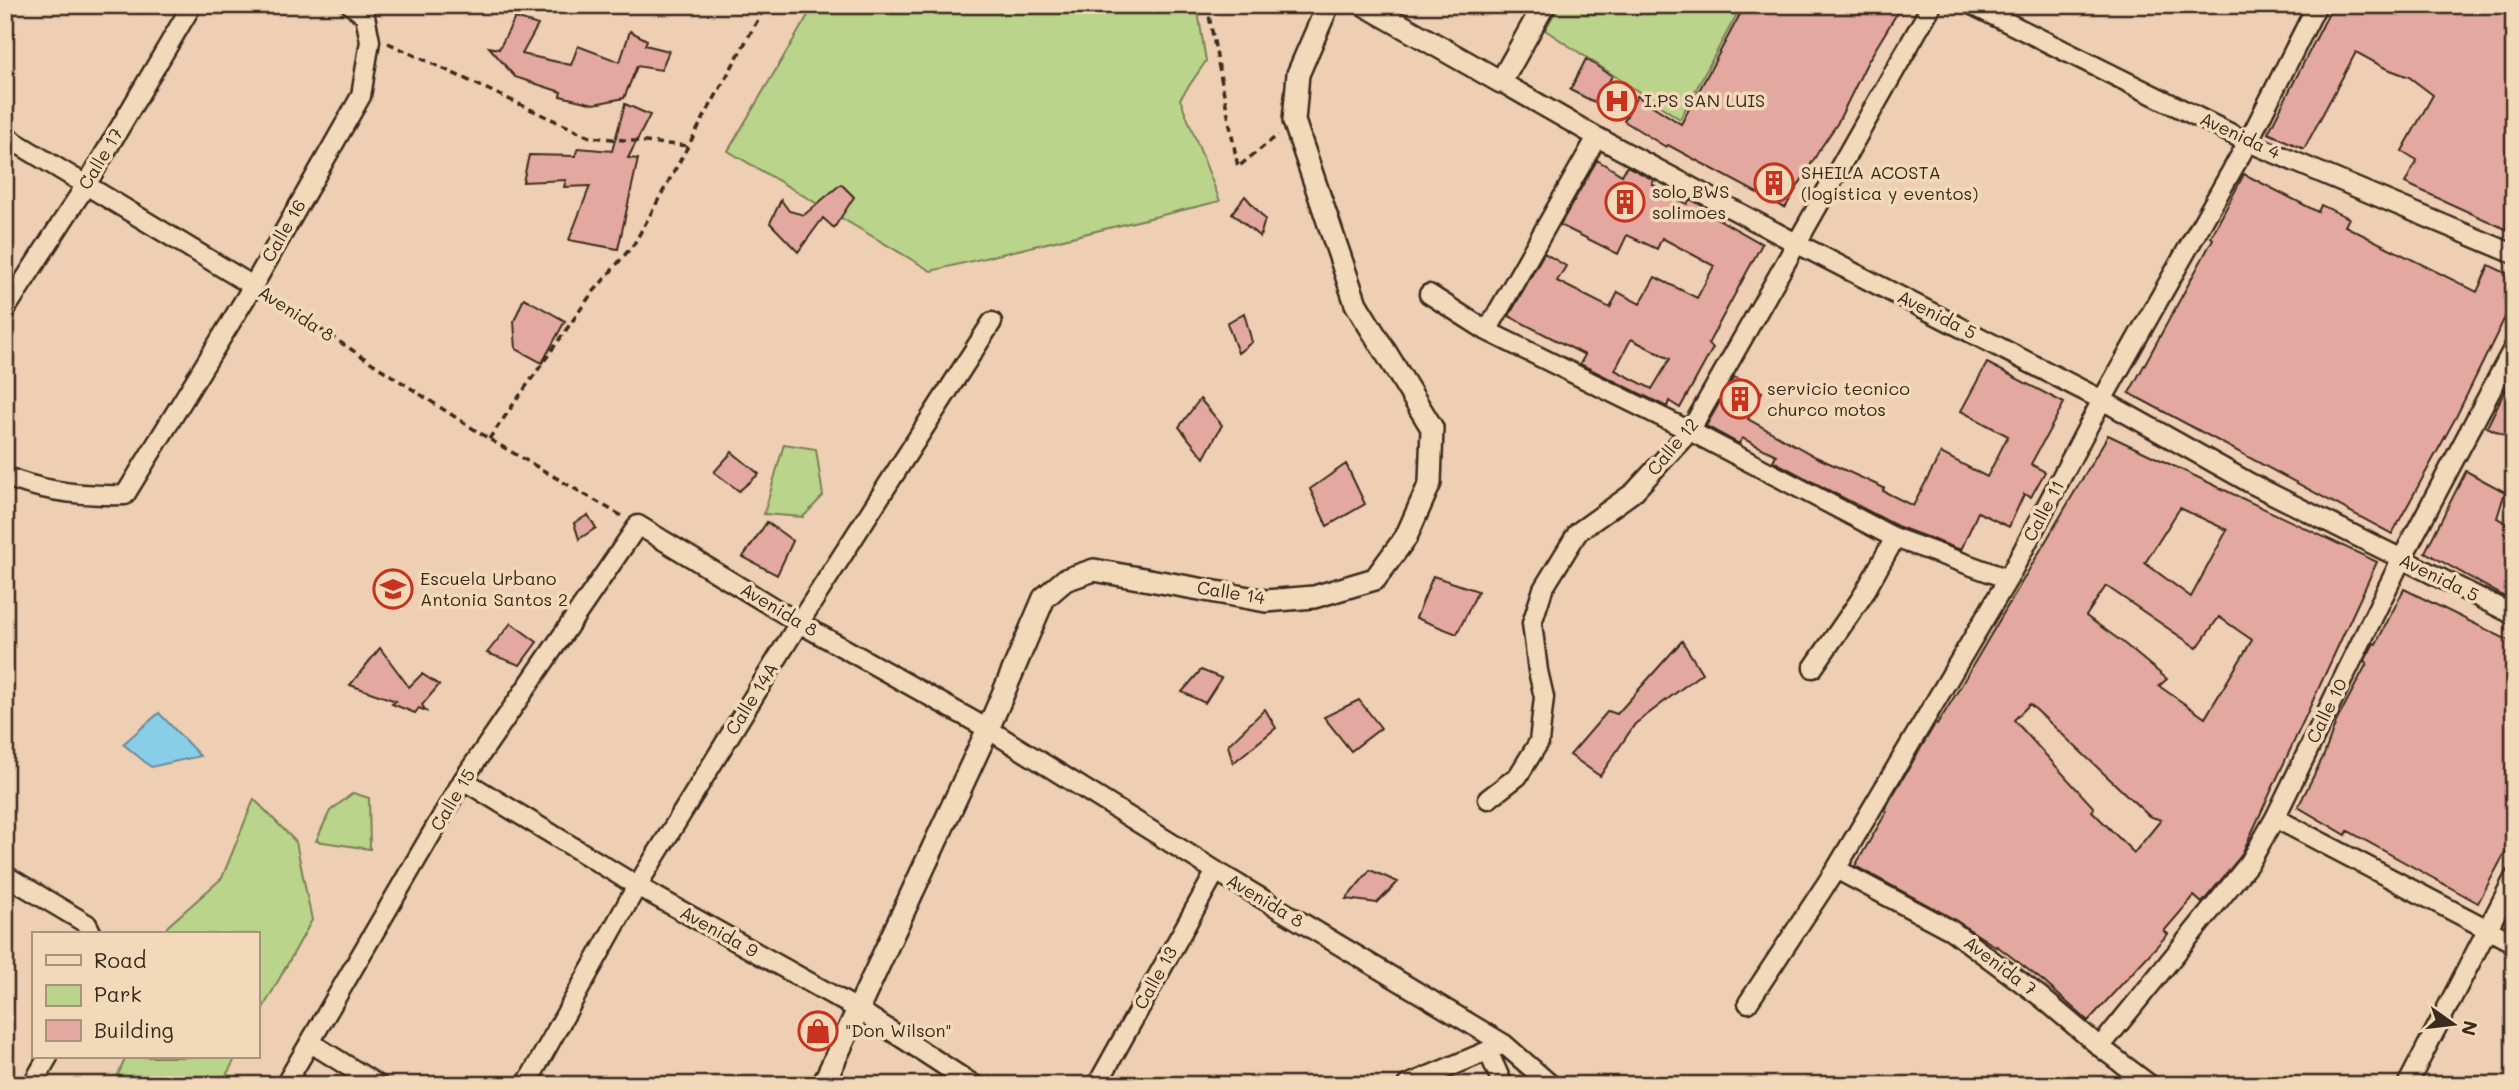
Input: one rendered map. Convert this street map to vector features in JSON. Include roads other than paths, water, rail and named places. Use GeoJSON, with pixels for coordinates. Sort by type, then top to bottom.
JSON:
{"type":"FeatureCollection","features":[{"type":"Feature","properties":{"kind":"street","name":"Calle 17"},"geometry":{"type":"LineString","coordinates":[[5,310],[86,185],[192,5]]}},
{"type":"Feature","properties":{"kind":"street","name":"Calle 16"},"geometry":{"type":"LineString","coordinates":[[5,476],[27,485],[96,496],[125,495],[253,286],[361,96],[369,38],[365,16],[351,5]]}},
{"type":"Feature","properties":{"kind":"street","name":"Calle 14"},"geometry":{"type":"LineString","coordinates":[[823,1085],[988,729],[1044,598],[1065,580],[1094,570],[1266,601],[1314,597],[1375,579],[1406,537],[1430,483],[1432,428],[1356,304],[1294,121],[1298,74],[1328,5]]}},
{"type":"Feature","properties":{"kind":"street","name":"Avenida 5"},"geometry":{"type":"LineString","coordinates":[[1365,5],[1597,137],[1796,243],[2102,400],[2250,483],[2514,615]]}},
{"type":"Feature","properties":{"kind":"street"},"geometry":{"type":"LineString","coordinates":[[1500,82],[1544,5]]}},
{"type":"Feature","properties":{"kind":"street","name":"Calle 12"},"geometry":{"type":"LineString","coordinates":[[1488,799],[1518,776],[1539,742],[1544,697],[1532,622],[1543,589],[1578,532],[1634,492],[1690,431],[1932,5]]}},
{"type":"Feature","properties":{"kind":"street","name":"Avenida 4"},"geometry":{"type":"LineString","coordinates":[[1972,5],[2248,142],[2514,254]]}},
{"type":"Feature","properties":{"kind":"street","name":"Calle 11"},"geometry":{"type":"LineString","coordinates":[[1748,1003],[1836,869],[2008,579],[2102,400],[2248,142],[2317,5]]}},
{"type":"Feature","properties":{"kind":"street","name":"Avenida 8"},"geometry":{"type":"LineString","coordinates":[[5,136],[253,286]]}},
{"type":"Feature","properties":{"kind":"street"},"geometry":{"type":"LineString","coordinates":[[1487,331],[1597,137]]}},
{"type":"Feature","properties":{"kind":"street"},"geometry":{"type":"LineString","coordinates":[[1429,295],[1487,331],[1690,431],[1895,538],[2008,579]]}},
{"type":"Feature","properties":{"kind":"street","name":"Calle 14A"},"geometry":{"type":"LineString","coordinates":[[526,1085],[637,886],[799,623],[992,322]]}},
{"type":"Feature","properties":{"kind":"street","name":"Calle 10"},"geometry":{"type":"LineString","coordinates":[[2100,1048],[2238,880],[2275,818],[2401,559],[2514,347]]}},
{"type":"Feature","properties":{"kind":"street","name":"Avenida 8"},"geometry":{"type":"LineString","coordinates":[[638,526],[799,623],[988,729],[1551,1085]]}},
{"type":"Feature","properties":{"kind":"street","name":"Calle 15"},"geometry":{"type":"LineString","coordinates":[[285,1085],[463,780],[638,526]]}},
{"type":"Feature","properties":{"kind":"street"},"geometry":{"type":"LineString","coordinates":[[1813,668],[1862,597],[1895,538]]}},
{"type":"Feature","properties":{"kind":"street","name":"Avenida 9"},"geometry":{"type":"LineString","coordinates":[[463,780],[637,886],[859,1010],[974,1085]]}},
{"type":"Feature","properties":{"kind":"street"},"geometry":{"type":"LineString","coordinates":[[2275,818],[2514,943]]}},
{"type":"Feature","properties":{"kind":"street","name":"Avenida 7"},"geometry":{"type":"LineString","coordinates":[[1836,869],[1951,930],[2041,997],[2100,1048],[2150,1085]]}},
{"type":"Feature","properties":{"kind":"street","name":"Calle 13"},"geometry":{"type":"LineString","coordinates":[[1097,1085],[1216,871]]}},
{"type":"Feature","properties":{"kind":"street"},"geometry":{"type":"LineString","coordinates":[[5,875],[87,924],[91,932]]}},
{"type":"Feature","properties":{"kind":"street"},"geometry":{"type":"LineString","coordinates":[[2407,1085],[2486,927],[2514,878]]}},
{"type":"Feature","properties":{"kind":"street"},"geometry":{"type":"LineString","coordinates":[[311,1043],[377,1085]]}},
{"type":"Feature","properties":{"kind":"street"},"geometry":{"type":"LineString","coordinates":[[1407,1085],[1496,1048],[1503,1085]]}},
{"type":"Feature","properties":{"kind":"street"},"geometry":{"type":"LineString","coordinates":[[32,1085],[47,1058]]}},
{"type":"Feature","properties":{"kind":"water"},"geometry":{"type":"Polygon","coordinates":[[[159,713],[200,756],[151,767],[123,744],[159,713]]]}},
{"type":"Feature","properties":{"kind":"place","name":"I.PS SAN LUIS"},"geometry":{"type":"Point","coordinates":[1617,101]}},
{"type":"Feature","properties":{"kind":"place","name":"SHEILA ACOSTA (logistica y eventos)"},"geometry":{"type":"Point","coordinates":[1774,183]}},
{"type":"Feature","properties":{"kind":"place","name":"solo BWS solimoes"},"geometry":{"type":"Point","coordinates":[1625,202]}},
{"type":"Feature","properties":{"kind":"place","name":"servicio tecnico churco motos"},"geometry":{"type":"Point","coordinates":[1740,399]}},
{"type":"Feature","properties":{"kind":"place","name":"Escuela Urbano Antonia Santos 2"},"geometry":{"type":"Point","coordinates":[393,589]}},
{"type":"Feature","properties":{"kind":"place","name":"\"Don Wilson\""},"geometry":{"type":"Point","coordinates":[818,1031]}}]}
